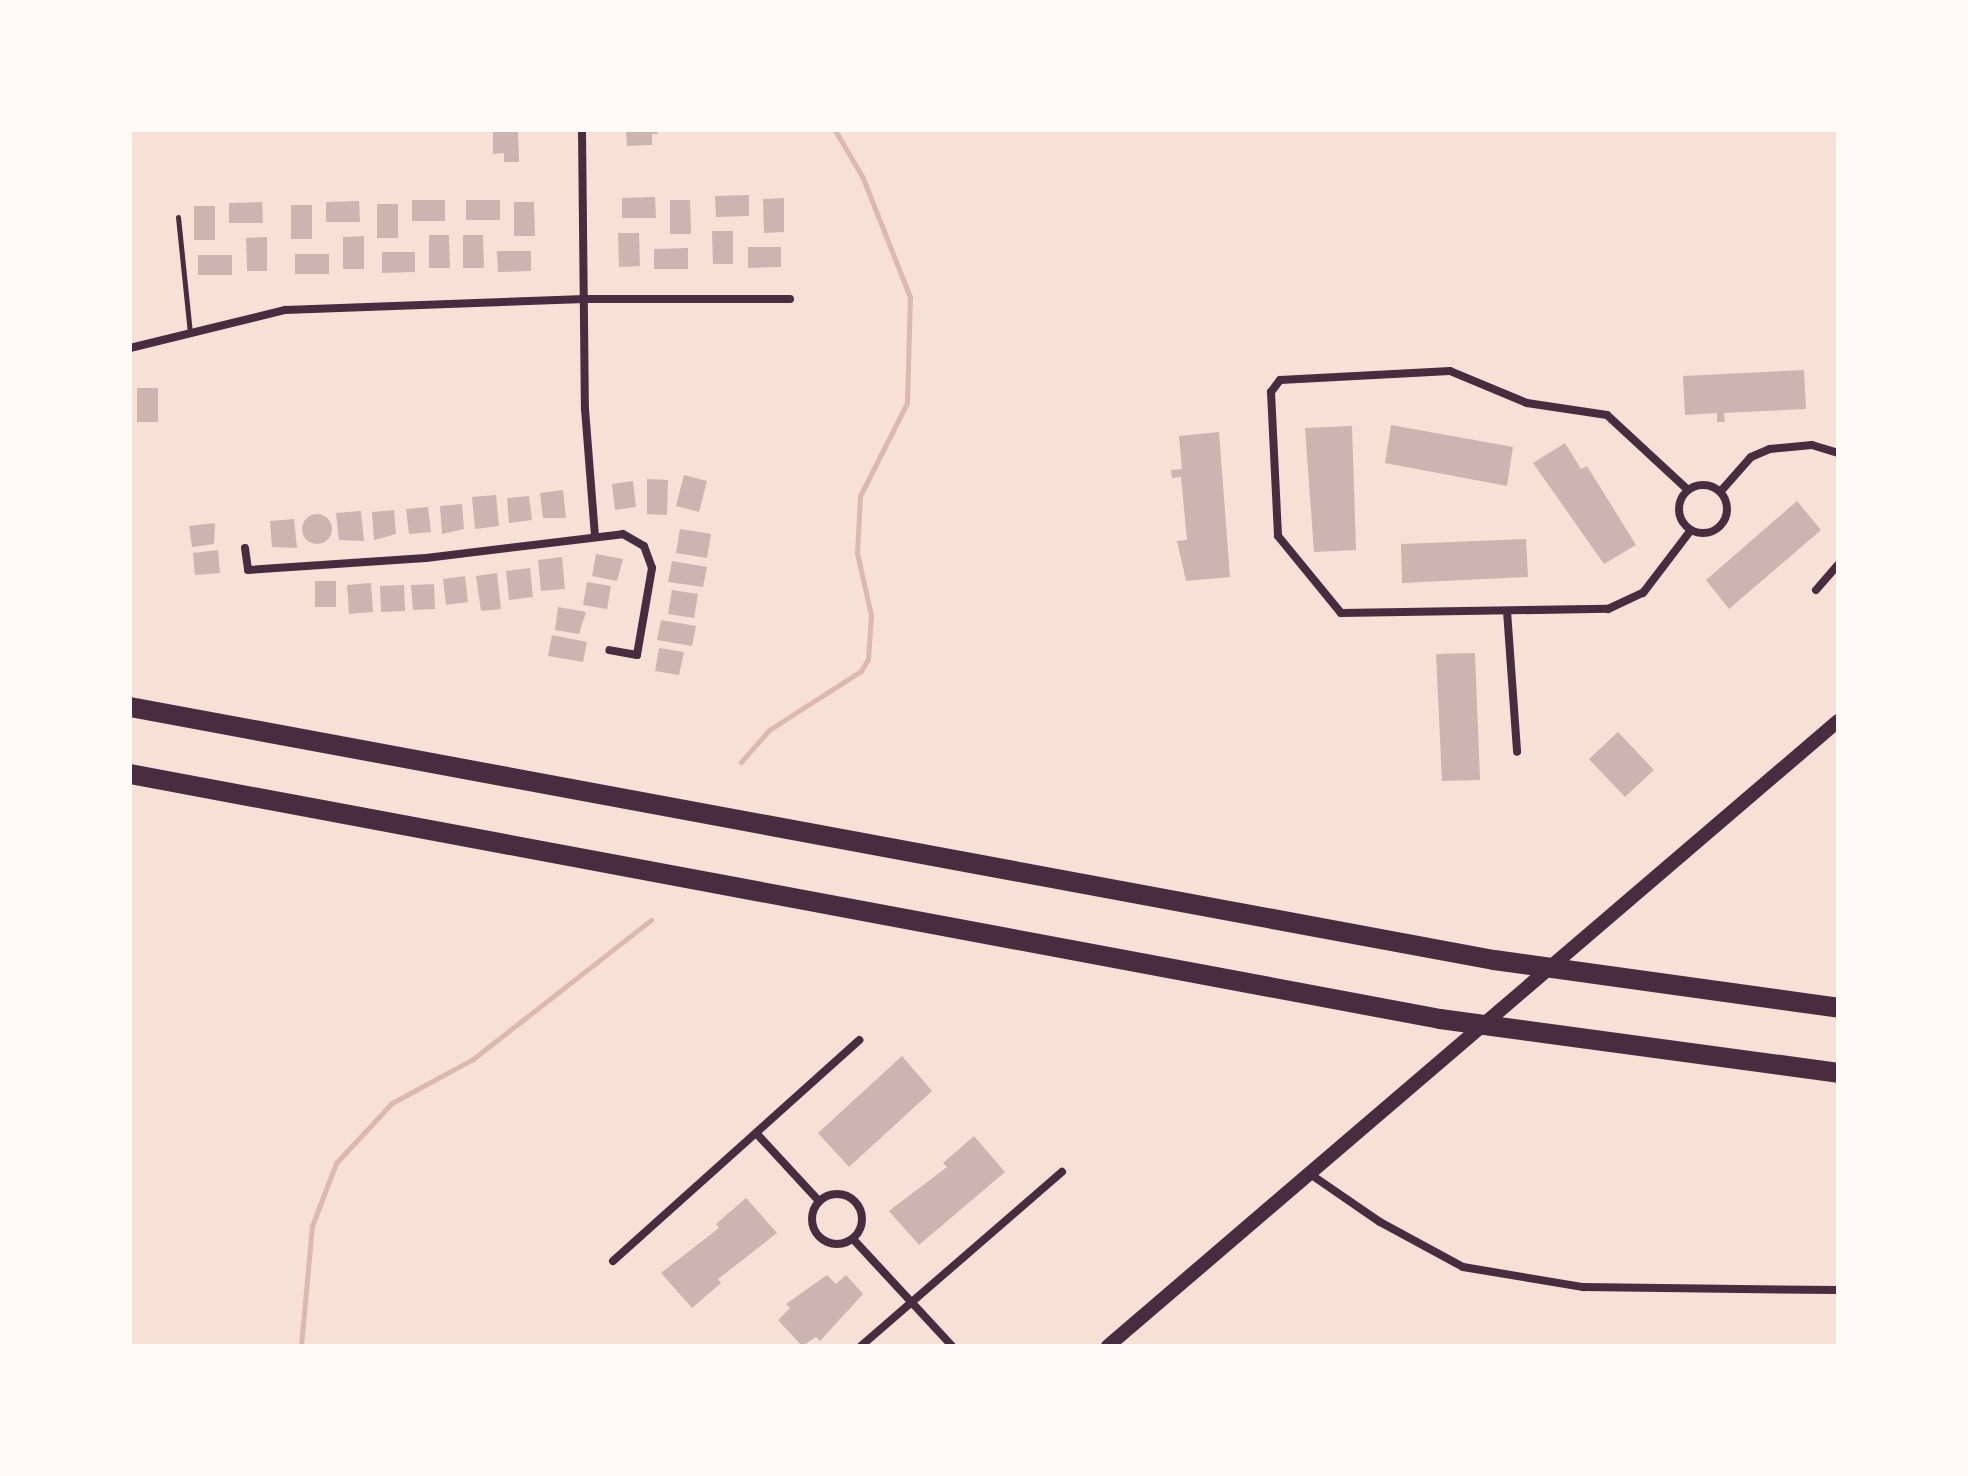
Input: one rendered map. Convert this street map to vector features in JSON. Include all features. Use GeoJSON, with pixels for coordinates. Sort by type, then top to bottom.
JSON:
{"type":"FeatureCollection","features":[{"type":"Feature","properties":{"kind":"highway"},"geometry":{"type":"LineString","coordinates":[[130,707],[1494,960],[1838,1008]]}},
{"type":"Feature","properties":{"kind":"highway"},"geometry":{"type":"LineString","coordinates":[[130,774],[1440,1019],[1838,1073]]}},
{"type":"Feature","properties":{"kind":"main road"},"geometry":{"type":"LineString","coordinates":[[1108,1346],[1127,1325],[1313,1176],[1838,721]]}},
{"type":"Feature","properties":{"kind":"street"},"geometry":{"type":"LineString","coordinates":[[582,130],[585,409],[595,535]]}},
{"type":"Feature","properties":{"kind":"street"},"geometry":{"type":"LineString","coordinates":[[130,348],[285,310],[585,299],[790,299]]}},
{"type":"Feature","properties":{"kind":"street"},"geometry":{"type":"LineString","coordinates":[[1688,490],[1607,415],[1527,403],[1450,371],[1295,378],[1274,384],[1278,536],[1333,608],[1341,613],[1590,611],[1627,602],[1643,593],[1691,530]]}},
{"type":"Feature","properties":{"kind":"street"},"geometry":{"type":"LineString","coordinates":[[1721,491],[1751,457],[1770,449],[1812,445],[1838,453]]}},
{"type":"Feature","properties":{"kind":"street"},"geometry":{"type":"LineString","coordinates":[[1699,485],[1721,491],[1728,513],[1723,524],[1702,534],[1691,530],[1679,511],[1688,490],[1699,485]]}},
{"type":"Feature","properties":{"kind":"street"},"geometry":{"type":"LineString","coordinates":[[245,548],[248,570],[456,555],[595,535],[634,538],[644,546],[652,568],[637,655],[609,650]]}},
{"type":"Feature","properties":{"kind":"street"},"geometry":{"type":"LineString","coordinates":[[1816,590],[1838,565]]}},
{"type":"Feature","properties":{"kind":"street"},"geometry":{"type":"LineString","coordinates":[[1507,611],[1517,752]]}},
{"type":"Feature","properties":{"kind":"street"},"geometry":{"type":"LineString","coordinates":[[613,1261],[859,1040]]}},
{"type":"Feature","properties":{"kind":"street"},"geometry":{"type":"LineString","coordinates":[[756,1133],[819,1201]]}},
{"type":"Feature","properties":{"kind":"street"},"geometry":{"type":"LineString","coordinates":[[861,1346],[1062,1172]]}},
{"type":"Feature","properties":{"kind":"street"},"geometry":{"type":"LineString","coordinates":[[1313,1176],[1380,1222],[1463,1267],[1583,1287],[1838,1290]]}},
{"type":"Feature","properties":{"kind":"street"},"geometry":{"type":"LineString","coordinates":[[834,1193],[858,1203],[863,1215],[853,1239],[827,1243],[816,1234],[811,1222],[819,1201],[834,1193]]}},
{"type":"Feature","properties":{"kind":"street"},"geometry":{"type":"LineString","coordinates":[[853,1239],[952,1346]]}},
{"type":"Feature","properties":{"kind":"lane"},"geometry":{"type":"LineString","coordinates":[[178,217],[178,260],[190,333]]}},
{"type":"Feature","properties":{"kind":"building"},"geometry":{"type":"Polygon","coordinates":[[[493,130],[518,130],[519,162],[504,162],[504,153],[493,154],[493,130]]]}},
{"type":"Feature","properties":{"kind":"building"},"geometry":{"type":"Polygon","coordinates":[[[626,130],[657,130],[658,134],[652,134],[652,145],[627,146],[626,130]]]}},
{"type":"Feature","properties":{"kind":"building"},"geometry":{"type":"Polygon","coordinates":[[[749,195],[749,216],[716,217],[715,196],[749,195]]]}},
{"type":"Feature","properties":{"kind":"building"},"geometry":{"type":"Polygon","coordinates":[[[655,197],[656,218],[622,218],[622,198],[655,197]]]}},
{"type":"Feature","properties":{"kind":"building"},"geometry":{"type":"Polygon","coordinates":[[[784,198],[784,232],[764,233],[763,199],[784,198]]]}},
{"type":"Feature","properties":{"kind":"building"},"geometry":{"type":"Polygon","coordinates":[[[412,200],[445,200],[445,221],[412,221],[412,200]]]}},
{"type":"Feature","properties":{"kind":"building"},"geometry":{"type":"Polygon","coordinates":[[[466,200],[500,200],[500,220],[466,220],[466,200]]]}},
{"type":"Feature","properties":{"kind":"building"},"geometry":{"type":"Polygon","coordinates":[[[670,200],[690,200],[691,234],[670,234],[670,200]]]}},
{"type":"Feature","properties":{"kind":"building"},"geometry":{"type":"Polygon","coordinates":[[[359,201],[360,222],[326,222],[326,202],[359,201]]]}},
{"type":"Feature","properties":{"kind":"building"},"geometry":{"type":"Polygon","coordinates":[[[262,202],[263,223],[229,223],[229,203],[262,202]]]}},
{"type":"Feature","properties":{"kind":"building"},"geometry":{"type":"Polygon","coordinates":[[[514,202],[534,202],[535,236],[514,236],[514,202]]]}},
{"type":"Feature","properties":{"kind":"building"},"geometry":{"type":"Polygon","coordinates":[[[377,204],[398,204],[398,238],[377,238],[377,204]]]}},
{"type":"Feature","properties":{"kind":"building"},"geometry":{"type":"Polygon","coordinates":[[[291,205],[312,205],[312,239],[291,239],[291,205]]]}},
{"type":"Feature","properties":{"kind":"building"},"geometry":{"type":"Polygon","coordinates":[[[194,206],[215,206],[215,240],[194,240],[194,206]]]}},
{"type":"Feature","properties":{"kind":"building"},"geometry":{"type":"Polygon","coordinates":[[[712,231],[733,231],[733,264],[713,264],[712,231]]]}},
{"type":"Feature","properties":{"kind":"building"},"geometry":{"type":"Polygon","coordinates":[[[618,233],[639,233],[640,266],[619,267],[618,233]]]}},
{"type":"Feature","properties":{"kind":"building"},"geometry":{"type":"Polygon","coordinates":[[[429,235],[449,235],[450,268],[429,268],[429,235]]]}},
{"type":"Feature","properties":{"kind":"building"},"geometry":{"type":"Polygon","coordinates":[[[463,235],[483,235],[484,268],[463,268],[463,235]]]}},
{"type":"Feature","properties":{"kind":"building"},"geometry":{"type":"Polygon","coordinates":[[[364,236],[364,269],[343,269],[343,237],[364,236]]]}},
{"type":"Feature","properties":{"kind":"building"},"geometry":{"type":"Polygon","coordinates":[[[267,237],[267,271],[247,271],[246,238],[267,237]]]}},
{"type":"Feature","properties":{"kind":"building"},"geometry":{"type":"Polygon","coordinates":[[[748,247],[781,247],[781,267],[748,268],[748,247]]]}},
{"type":"Feature","properties":{"kind":"building"},"geometry":{"type":"Polygon","coordinates":[[[688,248],[688,269],[654,269],[654,249],[688,248]]]}},
{"type":"Feature","properties":{"kind":"building"},"geometry":{"type":"Polygon","coordinates":[[[497,251],[531,251],[531,271],[498,272],[497,251]]]}},
{"type":"Feature","properties":{"kind":"building"},"geometry":{"type":"Polygon","coordinates":[[[382,252],[415,252],[415,272],[382,273],[382,252]]]}},
{"type":"Feature","properties":{"kind":"building"},"geometry":{"type":"Polygon","coordinates":[[[295,254],[329,254],[329,274],[295,274],[295,254]]]}},
{"type":"Feature","properties":{"kind":"building"},"geometry":{"type":"Polygon","coordinates":[[[198,255],[232,255],[232,275],[198,275],[198,255]]]}},
{"type":"Feature","properties":{"kind":"building"},"geometry":{"type":"Polygon","coordinates":[[[1804,370],[1806,409],[1724,413],[1725,422],[1717,422],[1717,413],[1685,415],[1683,376],[1804,370]]]}},
{"type":"Feature","properties":{"kind":"building"},"geometry":{"type":"Polygon","coordinates":[[[137,388],[158,388],[158,422],[137,422],[137,388]]]}},
{"type":"Feature","properties":{"kind":"building"},"geometry":{"type":"Polygon","coordinates":[[[1391,425],[1513,447],[1507,486],[1385,463],[1391,425]]]}},
{"type":"Feature","properties":{"kind":"building"},"geometry":{"type":"Polygon","coordinates":[[[1352,426],[1356,550],[1314,552],[1305,428],[1352,426]]]}},
{"type":"Feature","properties":{"kind":"building"},"geometry":{"type":"Polygon","coordinates":[[[1219,432],[1230,577],[1186,581],[1177,541],[1187,540],[1181,477],[1172,478],[1171,470],[1182,469],[1179,436],[1219,432]]]}},
{"type":"Feature","properties":{"kind":"building"},"geometry":{"type":"Polygon","coordinates":[[[1565,443],[1581,469],[1587,466],[1636,545],[1604,564],[1533,463],[1565,443]]]}},
{"type":"Feature","properties":{"kind":"building"},"geometry":{"type":"Polygon","coordinates":[[[684,475],[707,481],[699,512],[676,506],[684,475]]]}},
{"type":"Feature","properties":{"kind":"building"},"geometry":{"type":"Polygon","coordinates":[[[647,479],[668,480],[667,515],[647,514],[647,479]]]}},
{"type":"Feature","properties":{"kind":"building"},"geometry":{"type":"Polygon","coordinates":[[[633,481],[636,507],[615,510],[612,484],[633,481]]]}},
{"type":"Feature","properties":{"kind":"building"},"geometry":{"type":"Polygon","coordinates":[[[563,490],[566,518],[543,518],[540,493],[563,490]]]}},
{"type":"Feature","properties":{"kind":"building"},"geometry":{"type":"Polygon","coordinates":[[[496,495],[499,526],[475,529],[472,497],[496,495]]]}},
{"type":"Feature","properties":{"kind":"building"},"geometry":{"type":"Polygon","coordinates":[[[529,496],[532,520],[509,523],[507,498],[529,496]]]}},
{"type":"Feature","properties":{"kind":"building"},"geometry":{"type":"Polygon","coordinates":[[[1797,501],[1821,530],[1729,609],[1706,580],[1797,501]]]}},
{"type":"Feature","properties":{"kind":"building"},"geometry":{"type":"Polygon","coordinates":[[[462,504],[464,529],[442,534],[440,506],[462,504]]]}},
{"type":"Feature","properties":{"kind":"building"},"geometry":{"type":"Polygon","coordinates":[[[428,507],[431,532],[409,534],[406,509],[428,507]]]}},
{"type":"Feature","properties":{"kind":"building"},"geometry":{"type":"Polygon","coordinates":[[[394,510],[396,534],[374,540],[372,512],[394,510]]]}},
{"type":"Feature","properties":{"kind":"building"},"geometry":{"type":"Polygon","coordinates":[[[361,511],[364,541],[339,540],[336,513],[361,511]]]}},
{"type":"Feature","properties":{"kind":"building"},"geometry":{"type":"Polygon","coordinates":[[[317,514],[323,515],[331,523],[331,535],[323,543],[317,544],[311,543],[303,535],[302,529],[303,523],[311,515],[317,514]]]}},
{"type":"Feature","properties":{"kind":"building"},"geometry":{"type":"Polygon","coordinates":[[[294,519],[297,548],[272,547],[270,521],[294,519]]]}},
{"type":"Feature","properties":{"kind":"building"},"geometry":{"type":"Polygon","coordinates":[[[215,523],[214,544],[192,547],[189,526],[215,523]]]}},
{"type":"Feature","properties":{"kind":"building"},"geometry":{"type":"Polygon","coordinates":[[[680,529],[711,534],[707,558],[676,553],[680,529]]]}},
{"type":"Feature","properties":{"kind":"building"},"geometry":{"type":"Polygon","coordinates":[[[1526,539],[1528,577],[1402,583],[1401,544],[1526,539]]]}},
{"type":"Feature","properties":{"kind":"building"},"geometry":{"type":"Polygon","coordinates":[[[218,550],[220,573],[195,575],[193,553],[218,550]]]}},
{"type":"Feature","properties":{"kind":"building"},"geometry":{"type":"Polygon","coordinates":[[[596,554],[623,559],[617,581],[592,576],[596,554]]]}},
{"type":"Feature","properties":{"kind":"building"},"geometry":{"type":"Polygon","coordinates":[[[562,557],[565,589],[541,591],[538,560],[562,557]]]}},
{"type":"Feature","properties":{"kind":"building"},"geometry":{"type":"Polygon","coordinates":[[[672,561],[707,567],[703,587],[668,582],[672,561]]]}},
{"type":"Feature","properties":{"kind":"building"},"geometry":{"type":"Polygon","coordinates":[[[530,568],[533,597],[509,600],[506,571],[530,568]]]}},
{"type":"Feature","properties":{"kind":"building"},"geometry":{"type":"Polygon","coordinates":[[[497,573],[501,609],[481,611],[476,576],[497,573]]]}},
{"type":"Feature","properties":{"kind":"building"},"geometry":{"type":"Polygon","coordinates":[[[465,576],[468,602],[446,605],[443,579],[465,576]]]}},
{"type":"Feature","properties":{"kind":"building"},"geometry":{"type":"Polygon","coordinates":[[[315,581],[336,581],[336,607],[315,607],[315,581]]]}},
{"type":"Feature","properties":{"kind":"building"},"geometry":{"type":"Polygon","coordinates":[[[587,582],[611,586],[607,609],[583,605],[587,582]]]}},
{"type":"Feature","properties":{"kind":"building"},"geometry":{"type":"Polygon","coordinates":[[[371,583],[373,612],[349,614],[347,585],[371,583]]]}},
{"type":"Feature","properties":{"kind":"building"},"geometry":{"type":"Polygon","coordinates":[[[434,584],[435,609],[413,610],[411,585],[434,584]]]}},
{"type":"Feature","properties":{"kind":"building"},"geometry":{"type":"Polygon","coordinates":[[[404,585],[405,611],[381,612],[380,586],[404,585]]]}},
{"type":"Feature","properties":{"kind":"building"},"geometry":{"type":"Polygon","coordinates":[[[672,590],[698,594],[694,618],[668,614],[672,590]]]}},
{"type":"Feature","properties":{"kind":"building"},"geometry":{"type":"Polygon","coordinates":[[[558,607],[586,612],[579,634],[555,630],[558,607]]]}},
{"type":"Feature","properties":{"kind":"building"},"geometry":{"type":"Polygon","coordinates":[[[661,620],[696,626],[692,646],[657,640],[661,620]]]}},
{"type":"Feature","properties":{"kind":"building"},"geometry":{"type":"Polygon","coordinates":[[[552,635],[587,642],[583,662],[548,656],[552,635]]]}},
{"type":"Feature","properties":{"kind":"building"},"geometry":{"type":"Polygon","coordinates":[[[659,648],[684,652],[679,675],[655,671],[659,648]]]}},
{"type":"Feature","properties":{"kind":"building"},"geometry":{"type":"Polygon","coordinates":[[[1475,653],[1480,780],[1442,781],[1436,654],[1475,653]]]}},
{"type":"Feature","properties":{"kind":"building"},"geometry":{"type":"Polygon","coordinates":[[[1618,732],[1654,770],[1625,797],[1589,759],[1618,732]]]}},
{"type":"Feature","properties":{"kind":"building"},"geometry":{"type":"Polygon","coordinates":[[[902,1056],[932,1091],[849,1167],[818,1133],[902,1056]]]}},
{"type":"Feature","properties":{"kind":"building"},"geometry":{"type":"Polygon","coordinates":[[[974,1136],[1005,1172],[919,1245],[889,1211],[947,1167],[943,1163],[974,1136]]]}},
{"type":"Feature","properties":{"kind":"building"},"geometry":{"type":"Polygon","coordinates":[[[746,1198],[777,1233],[718,1279],[721,1283],[692,1308],[661,1273],[719,1228],[716,1224],[746,1198]]]}},
{"type":"Feature","properties":{"kind":"building"},"geometry":{"type":"Polygon","coordinates":[[[827,1275],[836,1284],[846,1275],[863,1294],[820,1341],[816,1337],[802,1346],[778,1320],[790,1308],[786,1304],[827,1275]]]}},
{"type":"Feature","properties":{"kind":"waterway"},"geometry":{"type":"LineString","coordinates":[[741,762],[769,730],[861,671],[868,659],[871,615],[857,553],[860,496],[907,403],[910,297],[863,178],[835,130]]}},
{"type":"Feature","properties":{"kind":"waterway"},"geometry":{"type":"LineString","coordinates":[[301,1346],[312,1226],[336,1163],[392,1103],[473,1059],[651,920]]}}]}
